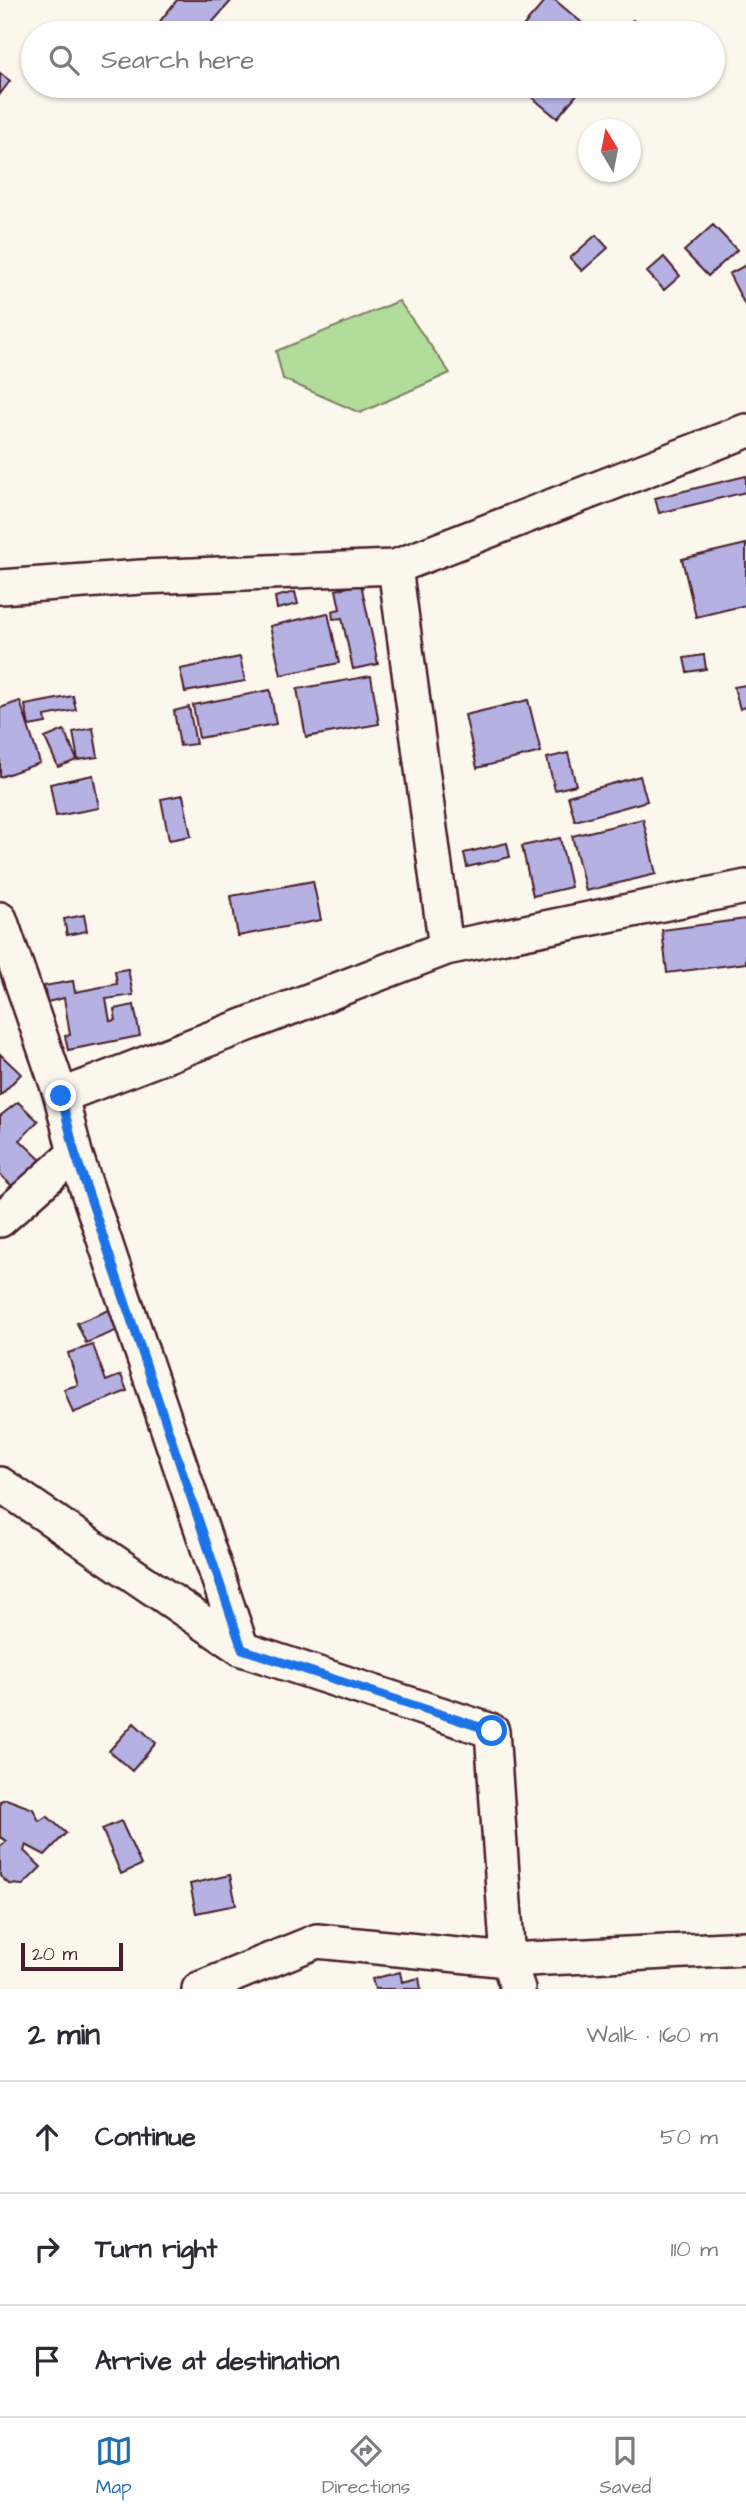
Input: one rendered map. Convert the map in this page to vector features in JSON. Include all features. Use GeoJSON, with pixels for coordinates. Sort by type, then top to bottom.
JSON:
{"type":"FeatureCollection","features":[{"type":"Feature","properties":{"kind":"street"},"geometry":{"type":"LineString","coordinates":[[0,587],[141,577],[395,567],[746,431]]}},
{"type":"Feature","properties":{"kind":"street"},"geometry":{"type":"LineString","coordinates":[[395,567],[446,948]]}},
{"type":"Feature","properties":{"kind":"street"},"geometry":{"type":"LineString","coordinates":[[61,1096],[446,948],[746,887]]}},
{"type":"Feature","properties":{"kind":"street"},"geometry":{"type":"LineString","coordinates":[[0,919],[7,965],[61,1096],[75,1153],[242,1649]]}},
{"type":"Feature","properties":{"kind":"street"},"geometry":{"type":"LineString","coordinates":[[0,1220],[75,1153]]}},
{"type":"Feature","properties":{"kind":"street"},"geometry":{"type":"LineString","coordinates":[[0,1484],[242,1649],[492,1731],[513,1974]]}},
{"type":"Feature","properties":{"kind":"street"},"geometry":{"type":"LineString","coordinates":[[200,1989],[317,1941],[513,1974],[746,1948]]}},
{"type":"Feature","properties":{"kind":"green space"},"geometry":{"type":"Polygon","coordinates":[[[399,301],[450,373],[360,413],[283,379],[276,351],[399,301]]]}},
{"type":"Feature","properties":{"kind":"building"},"geometry":{"type":"Polygon","coordinates":[[[177,0],[232,0],[214,21],[160,21],[177,0]]]}},
{"type":"Feature","properties":{"kind":"building"},"geometry":{"type":"Polygon","coordinates":[[[546,0],[555,0],[580,21],[528,21],[546,0]]]}},
{"type":"Feature","properties":{"kind":"building"},"geometry":{"type":"Polygon","coordinates":[[[0,73],[10,81],[0,94],[0,73]]]}},
{"type":"Feature","properties":{"kind":"building"},"geometry":{"type":"Polygon","coordinates":[[[533,98],[574,98],[557,118],[533,98]]]}},
{"type":"Feature","properties":{"kind":"building"},"geometry":{"type":"Polygon","coordinates":[[[713,225],[737,250],[708,276],[684,251],[713,225]]]}},
{"type":"Feature","properties":{"kind":"building"},"geometry":{"type":"Polygon","coordinates":[[[596,235],[608,248],[582,271],[570,258],[596,235]]]}},
{"type":"Feature","properties":{"kind":"building"},"geometry":{"type":"Polygon","coordinates":[[[664,257],[680,276],[664,290],[647,272],[664,257]]]}},
{"type":"Feature","properties":{"kind":"building"},"geometry":{"type":"Polygon","coordinates":[[[746,265],[746,307],[729,274],[746,265]]]}},
{"type":"Feature","properties":{"kind":"building"},"geometry":{"type":"Polygon","coordinates":[[[746,476],[746,492],[659,513],[655,498],[746,476]]]}},
{"type":"Feature","properties":{"kind":"building"},"geometry":{"type":"Polygon","coordinates":[[[746,544],[746,605],[696,617],[682,559],[746,544]]]}},
{"type":"Feature","properties":{"kind":"building"},"geometry":{"type":"Polygon","coordinates":[[[361,584],[378,664],[353,669],[342,618],[333,619],[332,611],[340,609],[336,590],[361,584]]]}},
{"type":"Feature","properties":{"kind":"building"},"geometry":{"type":"Polygon","coordinates":[[[295,592],[298,604],[277,609],[275,597],[295,592]]]}},
{"type":"Feature","properties":{"kind":"building"},"geometry":{"type":"Polygon","coordinates":[[[328,613],[339,663],[281,675],[270,626],[328,613]]]}},
{"type":"Feature","properties":{"kind":"building"},"geometry":{"type":"Polygon","coordinates":[[[704,655],[706,669],[687,672],[684,658],[704,655]]]}},
{"type":"Feature","properties":{"kind":"building"},"geometry":{"type":"Polygon","coordinates":[[[240,657],[245,681],[185,692],[180,669],[240,657]]]}},
{"type":"Feature","properties":{"kind":"building"},"geometry":{"type":"Polygon","coordinates":[[[371,676],[379,724],[306,737],[297,689],[371,676]]]}},
{"type":"Feature","properties":{"kind":"building"},"geometry":{"type":"Polygon","coordinates":[[[746,685],[746,707],[740,709],[734,687],[746,685]]]}},
{"type":"Feature","properties":{"kind":"building"},"geometry":{"type":"Polygon","coordinates":[[[270,690],[276,724],[199,738],[193,705],[270,690]]]}},
{"type":"Feature","properties":{"kind":"building"},"geometry":{"type":"Polygon","coordinates":[[[73,696],[76,710],[45,716],[46,723],[29,726],[25,705],[73,696]]]}},
{"type":"Feature","properties":{"kind":"building"},"geometry":{"type":"Polygon","coordinates":[[[528,700],[541,752],[477,768],[465,715],[528,700]]]}},
{"type":"Feature","properties":{"kind":"building"},"geometry":{"type":"Polygon","coordinates":[[[20,701],[40,763],[0,777],[0,708],[20,701]]]}},
{"type":"Feature","properties":{"kind":"building"},"geometry":{"type":"Polygon","coordinates":[[[189,707],[196,744],[180,746],[174,711],[189,707]]]}},
{"type":"Feature","properties":{"kind":"building"},"geometry":{"type":"Polygon","coordinates":[[[93,728],[98,757],[78,760],[73,732],[93,728]]]}},
{"type":"Feature","properties":{"kind":"building"},"geometry":{"type":"Polygon","coordinates":[[[64,730],[77,760],[58,767],[45,738],[64,730]]]}},
{"type":"Feature","properties":{"kind":"building"},"geometry":{"type":"Polygon","coordinates":[[[568,753],[576,785],[555,790],[547,758],[568,753]]]}},
{"type":"Feature","properties":{"kind":"building"},"geometry":{"type":"Polygon","coordinates":[[[93,775],[99,808],[56,816],[50,784],[93,775]]]}},
{"type":"Feature","properties":{"kind":"building"},"geometry":{"type":"Polygon","coordinates":[[[640,776],[647,801],[575,821],[568,796],[640,776]]]}},
{"type":"Feature","properties":{"kind":"building"},"geometry":{"type":"Polygon","coordinates":[[[183,795],[191,836],[169,840],[161,799],[183,795]]]}},
{"type":"Feature","properties":{"kind":"building"},"geometry":{"type":"Polygon","coordinates":[[[643,819],[656,874],[586,891],[572,836],[643,819]]]}},
{"type":"Feature","properties":{"kind":"building"},"geometry":{"type":"Polygon","coordinates":[[[560,838],[571,887],[533,896],[522,846],[560,838]]]}},
{"type":"Feature","properties":{"kind":"building"},"geometry":{"type":"Polygon","coordinates":[[[507,843],[510,857],[467,867],[464,853],[507,843]]]}},
{"type":"Feature","properties":{"kind":"building"},"geometry":{"type":"Polygon","coordinates":[[[313,881],[321,920],[238,936],[231,896],[313,881]]]}},
{"type":"Feature","properties":{"kind":"building"},"geometry":{"type":"Polygon","coordinates":[[[84,915],[87,931],[67,935],[64,919],[84,915]]]}},
{"type":"Feature","properties":{"kind":"building"},"geometry":{"type":"Polygon","coordinates":[[[746,919],[746,963],[667,973],[662,930],[746,919]]]}},
{"type":"Feature","properties":{"kind":"building"},"geometry":{"type":"Polygon","coordinates":[[[128,969],[133,995],[106,999],[110,1021],[116,1020],[114,1009],[134,1005],[140,1036],[68,1050],[65,1036],[70,1035],[64,998],[47,1002],[44,986],[73,981],[75,992],[117,984],[115,971],[128,969]]]}},
{"type":"Feature","properties":{"kind":"building"},"geometry":{"type":"Polygon","coordinates":[[[0,1054],[21,1074],[0,1096],[0,1054]]]}},
{"type":"Feature","properties":{"kind":"building"},"geometry":{"type":"Polygon","coordinates":[[[18,1102],[38,1121],[20,1140],[47,1166],[21,1194],[0,1175],[0,1116],[18,1102]]]}},
{"type":"Feature","properties":{"kind":"building"},"geometry":{"type":"Polygon","coordinates":[[[109,1310],[118,1330],[86,1343],[77,1323],[109,1310]]]}},
{"type":"Feature","properties":{"kind":"building"},"geometry":{"type":"Polygon","coordinates":[[[93,1345],[106,1381],[121,1375],[127,1391],[73,1413],[64,1389],[78,1385],[68,1353],[93,1345]]]}},
{"type":"Feature","properties":{"kind":"building"},"geometry":{"type":"Polygon","coordinates":[[[134,1723],[156,1743],[132,1771],[109,1751],[134,1723]]]}},
{"type":"Feature","properties":{"kind":"building"},"geometry":{"type":"Polygon","coordinates":[[[6,1799],[33,1809],[39,1821],[47,1816],[66,1833],[45,1855],[26,1845],[24,1851],[41,1867],[23,1885],[9,1884],[0,1876],[0,1847],[7,1841],[0,1837],[0,1801],[6,1799]]]}},
{"type":"Feature","properties":{"kind":"building"},"geometry":{"type":"Polygon","coordinates":[[[121,1821],[141,1865],[121,1874],[102,1829],[121,1821]]]}},
{"type":"Feature","properties":{"kind":"building"},"geometry":{"type":"Polygon","coordinates":[[[230,1875],[236,1905],[196,1913],[190,1884],[230,1875]]]}},
{"type":"Feature","properties":{"kind":"building"},"geometry":{"type":"Polygon","coordinates":[[[400,1972],[402,1982],[419,1978],[421,1989],[375,1989],[372,1979],[400,1972]]]}},
{"type":"Feature","properties":{"kind":"route"},"geometry":{"type":"LineString","coordinates":[[61,1096],[75,1153],[242,1649],[492,1731]]}}]}
